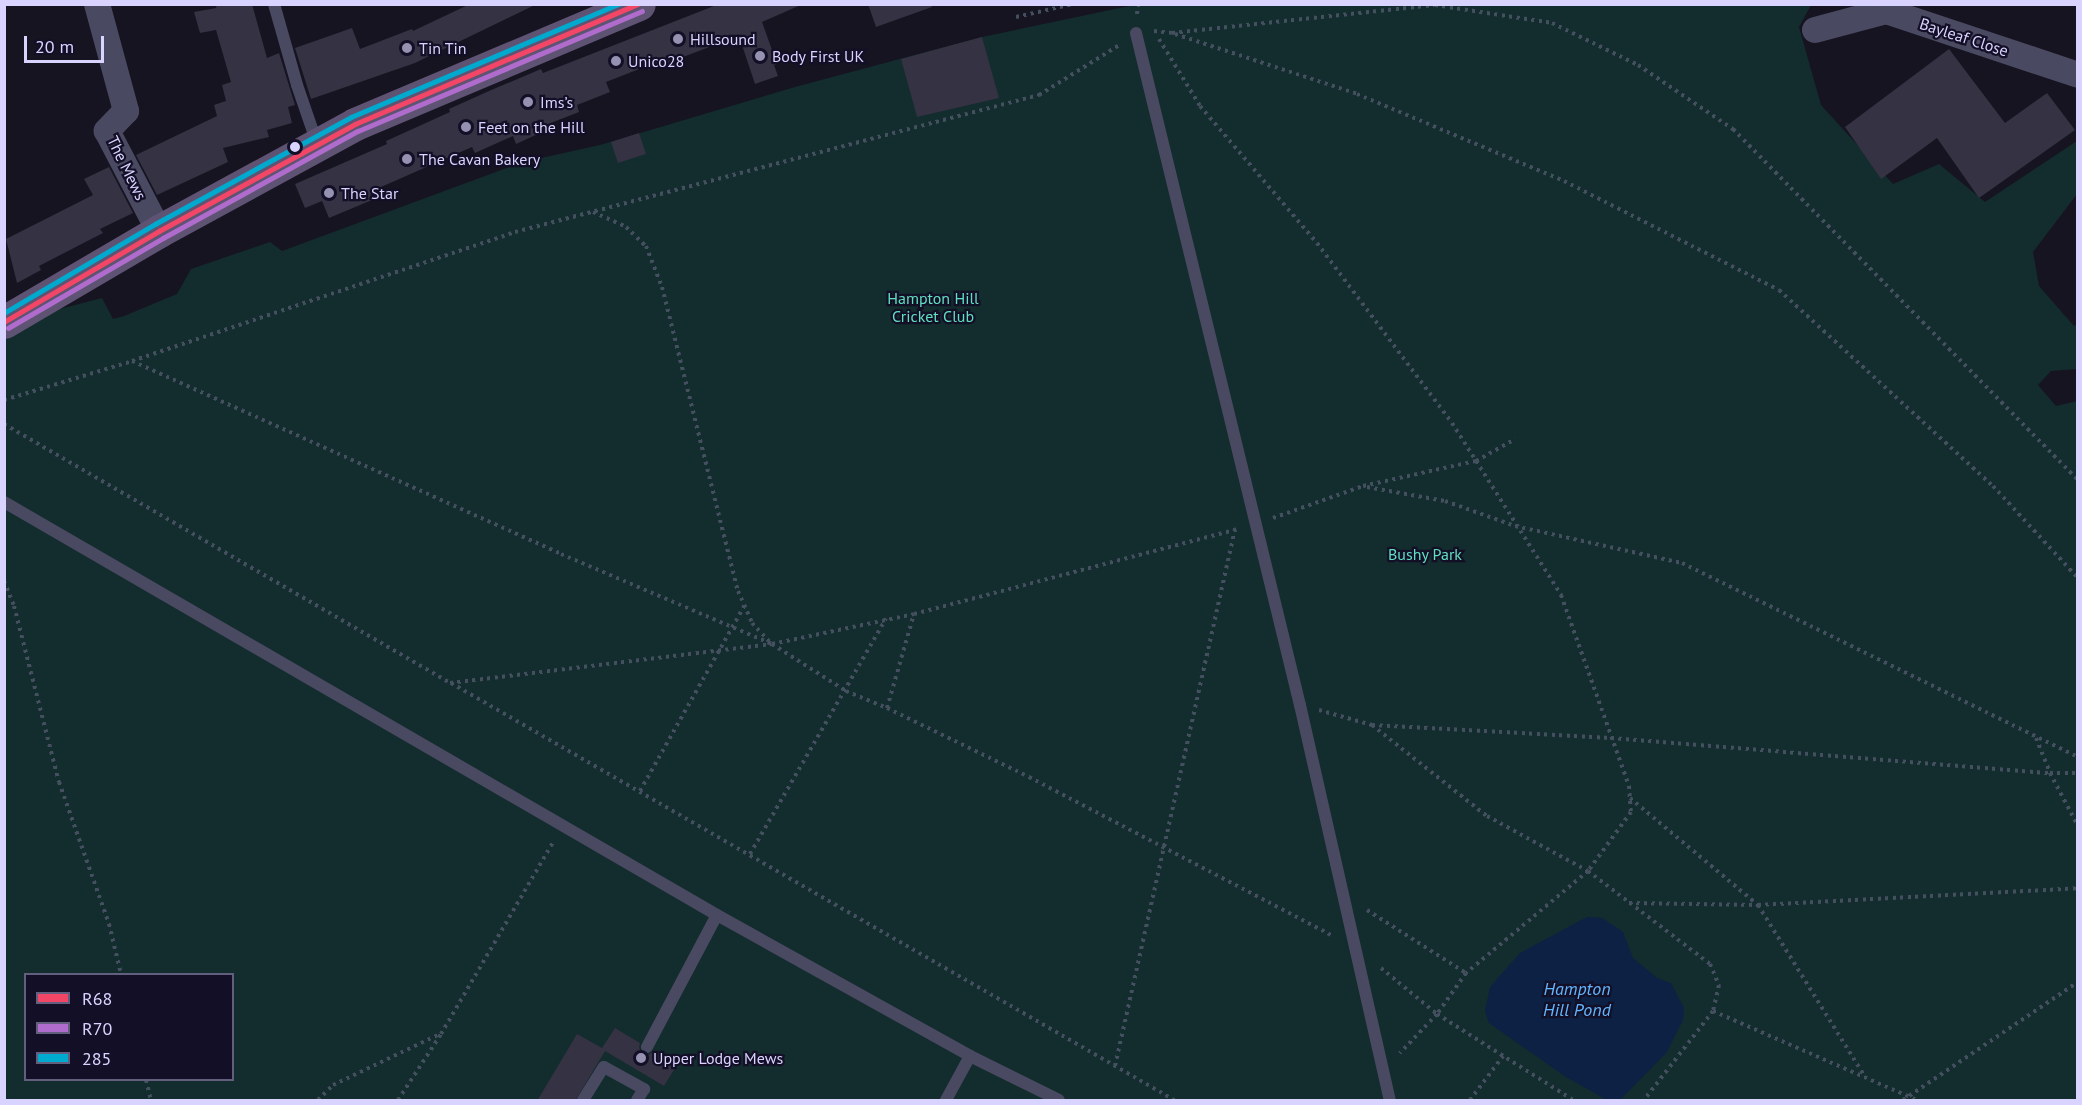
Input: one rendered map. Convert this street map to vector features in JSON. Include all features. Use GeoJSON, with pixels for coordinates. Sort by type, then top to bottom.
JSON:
{"type":"FeatureCollection","features":[{"type":"Feature","properties":{"kind":"main road"},"geometry":{"type":"LineString","coordinates":[[6,316],[355,124],[639,4]]}},
{"type":"Feature","properties":{"kind":"street","name":"The Mews"},"geometry":{"type":"LineString","coordinates":[[97,4],[126,111],[108,131],[159,231]]}},
{"type":"Feature","properties":{"kind":"street","name":"Bayleaf Close"},"geometry":{"type":"LineString","coordinates":[[1815,30],[1862,11],[1886,11],[2078,75]]}},
{"type":"Feature","properties":{"kind":"lane"},"geometry":{"type":"LineString","coordinates":[[274,4],[297,85],[318,144]]}},
{"type":"Feature","properties":{"kind":"lane"},"geometry":{"type":"LineString","coordinates":[[1136,33],[1300,705],[1390,1101]]}},
{"type":"Feature","properties":{"kind":"lane"},"geometry":{"type":"LineString","coordinates":[[4,502],[717,915],[970,1056],[1059,1101]]}},
{"type":"Feature","properties":{"kind":"lane"},"geometry":{"type":"LineString","coordinates":[[647,1047],[717,915]]}},
{"type":"Feature","properties":{"kind":"lane"},"geometry":{"type":"LineString","coordinates":[[946,1101],[970,1056]]}},
{"type":"Feature","properties":{"kind":"lane"},"geometry":{"type":"LineString","coordinates":[[584,1101],[604,1067],[631,1074],[644,1089],[637,1101]]}},
{"type":"Feature","properties":{"kind":"path"},"geometry":{"type":"LineString","coordinates":[[1016,17],[1073,4]]}},
{"type":"Feature","properties":{"kind":"path"},"geometry":{"type":"LineString","coordinates":[[1172,33],[1435,5],[1551,23],[1638,65],[1733,129],[2078,480]]}},
{"type":"Feature","properties":{"kind":"path"},"geometry":{"type":"LineString","coordinates":[[1154,31],[1200,106],[1317,243],[1452,423],[1515,526],[1561,595],[1629,786],[1631,812],[1588,871],[1466,973],[1437,1014],[1383,1070]]}},
{"type":"Feature","properties":{"kind":"path"},"geometry":{"type":"LineString","coordinates":[[4,400],[132,361],[515,232],[1039,95],[1136,33],[1154,31],[1172,33],[1357,94],[1553,176],[1779,290],[1993,486],[2078,578]]}},
{"type":"Feature","properties":{"kind":"path"},"geometry":{"type":"LineString","coordinates":[[593,212],[626,227],[646,246],[662,287],[738,591],[752,623],[772,644]]}},
{"type":"Feature","properties":{"kind":"path"},"geometry":{"type":"LineString","coordinates":[[132,361],[561,554],[772,644],[846,691],[887,708],[1029,777],[1355,947],[1437,1014],[1572,1100]]}},
{"type":"Feature","properties":{"kind":"path"},"geometry":{"type":"LineString","coordinates":[[4,424],[1174,1101]]}},
{"type":"Feature","properties":{"kind":"path"},"geometry":{"type":"LineString","coordinates":[[450,683],[772,644],[886,617],[914,614],[1256,524],[1363,486],[1476,461],[1515,439]]}},
{"type":"Feature","properties":{"kind":"path"},"geometry":{"type":"LineString","coordinates":[[1363,486],[1446,501],[1515,526],[1682,563],[2078,757]]}},
{"type":"Feature","properties":{"kind":"path"},"geometry":{"type":"LineString","coordinates":[[1115,1066],[1235,529]]}},
{"type":"Feature","properties":{"kind":"path"},"geometry":{"type":"LineString","coordinates":[[4,581],[14,606],[59,782],[109,924],[121,973]]}},
{"type":"Feature","properties":{"kind":"path"},"geometry":{"type":"LineString","coordinates":[[640,791],[745,605]]}},
{"type":"Feature","properties":{"kind":"path"},"geometry":{"type":"LineString","coordinates":[[887,708],[914,614]]}},
{"type":"Feature","properties":{"kind":"path"},"geometry":{"type":"LineString","coordinates":[[750,854],[846,691],[886,617]]}},
{"type":"Feature","properties":{"kind":"path"},"geometry":{"type":"LineString","coordinates":[[1300,705],[1372,724],[1611,738],[2050,773],[2078,773]]}},
{"type":"Feature","properties":{"kind":"path"},"geometry":{"type":"LineString","coordinates":[[1372,724],[1487,816],[1588,871],[1710,964],[1719,985],[1713,1011],[1644,1101]]}},
{"type":"Feature","properties":{"kind":"path"},"geometry":{"type":"LineString","coordinates":[[2036,737],[2050,773],[2078,826]]}},
{"type":"Feature","properties":{"kind":"path"},"geometry":{"type":"LineString","coordinates":[[1630,798],[1758,904],[1864,1075]]}},
{"type":"Feature","properties":{"kind":"path"},"geometry":{"type":"LineString","coordinates":[[398,1101],[441,1034],[562,826]]}},
{"type":"Feature","properties":{"kind":"path"},"geometry":{"type":"LineString","coordinates":[[1629,903],[1758,904],[2078,888]]}},
{"type":"Feature","properties":{"kind":"path"},"geometry":{"type":"LineString","coordinates":[[1341,893],[1466,973]]}},
{"type":"Feature","properties":{"kind":"path"},"geometry":{"type":"LineString","coordinates":[[1903,1101],[2078,982]]}},
{"type":"Feature","properties":{"kind":"path"},"geometry":{"type":"LineString","coordinates":[[1713,1011],[1864,1075],[1917,1101]]}},
{"type":"Feature","properties":{"kind":"path"},"geometry":{"type":"LineString","coordinates":[[318,1101],[333,1085],[441,1034]]}},
{"type":"Feature","properties":{"kind":"path"},"geometry":{"type":"LineString","coordinates":[[1470,1101],[1503,1056]]}},
{"type":"Feature","properties":{"kind":"path"},"geometry":{"type":"LineString","coordinates":[[146,1081],[151,1101]]}},
{"type":"Feature","properties":{"kind":"green space","name":"Bushy Park"},"geometry":{"type":"Polygon","coordinates":[[[1134,5],[1811,5],[1799,27],[1821,105],[1893,184],[1939,164],[1985,202],[2077,141],[2077,194],[2033,252],[2039,286],[2074,326],[2077,324],[2077,369],[2051,371],[2038,385],[2056,406],[2077,401],[2077,1100],[5,1100],[4,335],[48,312],[102,298],[113,319],[124,316],[177,294],[191,269],[270,242],[282,251],[523,162],[600,145],[795,87],[982,37],[1134,5]]]}},
{"type":"Feature","properties":{"kind":"water","name":"Hampton Hill Pond"},"geometry":{"type":"Polygon","coordinates":[[[1587,917],[1602,918],[1623,932],[1633,958],[1657,978],[1671,983],[1684,1008],[1683,1020],[1667,1052],[1620,1100],[1607,1100],[1566,1077],[1489,1023],[1485,1011],[1490,987],[1520,953],[1587,917]]]}},
{"type":"Feature","properties":{"kind":"building"},"geometry":{"type":"Polygon","coordinates":[[[217,4],[252,4],[267,58],[279,53],[295,105],[288,107],[292,123],[267,130],[269,137],[223,148],[228,162],[157,195],[136,155],[217,116],[214,105],[226,101],[222,85],[231,82],[216,30],[200,33],[194,12],[216,8],[217,4]]]}},
{"type":"Feature","properties":{"kind":"building"},"geometry":{"type":"Polygon","coordinates":[[[470,4],[537,4],[415,63],[311,99],[295,48],[352,28],[360,49],[412,29],[413,31],[470,4]]]}},
{"type":"Feature","properties":{"kind":"building"},"geometry":{"type":"Polygon","coordinates":[[[719,4],[803,4],[762,22],[777,64],[774,65],[778,76],[755,84],[739,36],[648,70],[647,66],[606,82],[610,92],[577,105],[579,112],[538,128],[540,133],[516,144],[513,136],[475,153],[472,147],[381,187],[384,195],[329,218],[322,201],[305,208],[295,184],[387,144],[386,141],[450,112],[449,109],[489,91],[541,69],[543,73],[719,4]]]}},
{"type":"Feature","properties":{"kind":"building"},"geometry":{"type":"Polygon","coordinates":[[[868,4],[931,4],[932,7],[876,27],[868,4]]]}},
{"type":"Feature","properties":{"kind":"building"},"geometry":{"type":"Polygon","coordinates":[[[982,37],[999,98],[917,117],[901,59],[982,37]]]}},
{"type":"Feature","properties":{"kind":"building"},"geometry":{"type":"Polygon","coordinates":[[[1949,49],[2005,123],[2047,93],[2075,130],[1979,198],[1937,138],[1881,179],[1845,127],[1949,49]]]}},
{"type":"Feature","properties":{"kind":"building"},"geometry":{"type":"Polygon","coordinates":[[[639,133],[646,154],[618,163],[611,142],[639,133]]]}},
{"type":"Feature","properties":{"kind":"building"},"geometry":{"type":"Polygon","coordinates":[[[109,167],[133,213],[100,229],[103,233],[39,266],[41,270],[17,283],[6,239],[93,195],[84,179],[109,167]]]}},
{"type":"Feature","properties":{"kind":"building","name":"Upper Lodge Mews"},"geometry":{"type":"Polygon","coordinates":[[[615,1028],[640,1043],[639,1048],[643,1054],[648,1055],[654,1051],[677,1065],[664,1086],[605,1051],[575,1101],[537,1101],[577,1034],[602,1048],[615,1028]]]}},
{"type":"Feature","properties":{"kind":"transit line","name":"285"},"geometry":{"type":"LineString","coordinates":[[4,313],[155,224],[351,117],[619,4]]}},
{"type":"Feature","properties":{"kind":"transit line","name":"R68"},"geometry":{"type":"LineString","coordinates":[[4,322],[159,231],[355,124],[638,4]]}},
{"type":"Feature","properties":{"kind":"transit line","name":"R70"},"geometry":{"type":"LineString","coordinates":[[8,328],[163,238],[358,131],[642,11]]}},
{"type":"Feature","properties":{"kind":"place","name":"Hillsound"},"geometry":{"type":"Point","coordinates":[678,39]}},
{"type":"Feature","properties":{"kind":"place","name":"Tin Tin"},"geometry":{"type":"Point","coordinates":[407,48]}},
{"type":"Feature","properties":{"kind":"place","name":"Body First UK"},"geometry":{"type":"Point","coordinates":[760,56]}},
{"type":"Feature","properties":{"kind":"place","name":"Unico28"},"geometry":{"type":"Point","coordinates":[616,61]}},
{"type":"Feature","properties":{"kind":"place","name":"Ims’s"},"geometry":{"type":"Point","coordinates":[528,102]}},
{"type":"Feature","properties":{"kind":"place","name":"Feet on the Hill"},"geometry":{"type":"Point","coordinates":[466,127]}},
{"type":"Feature","properties":{"kind":"place","name":"The Cavan Bakery"},"geometry":{"type":"Point","coordinates":[407,159]}},
{"type":"Feature","properties":{"kind":"place","name":"The Star"},"geometry":{"type":"Point","coordinates":[329,193]}},
{"type":"Feature","properties":{"kind":"place","name":"Upper Lodge Mews"},"geometry":{"type":"Point","coordinates":[641,1058]}},
{"type":"Feature","properties":{"kind":"park label","name":"Hampton Hill Cricket Club"},"geometry":{"type":"Point","coordinates":[933,307]}}]}
